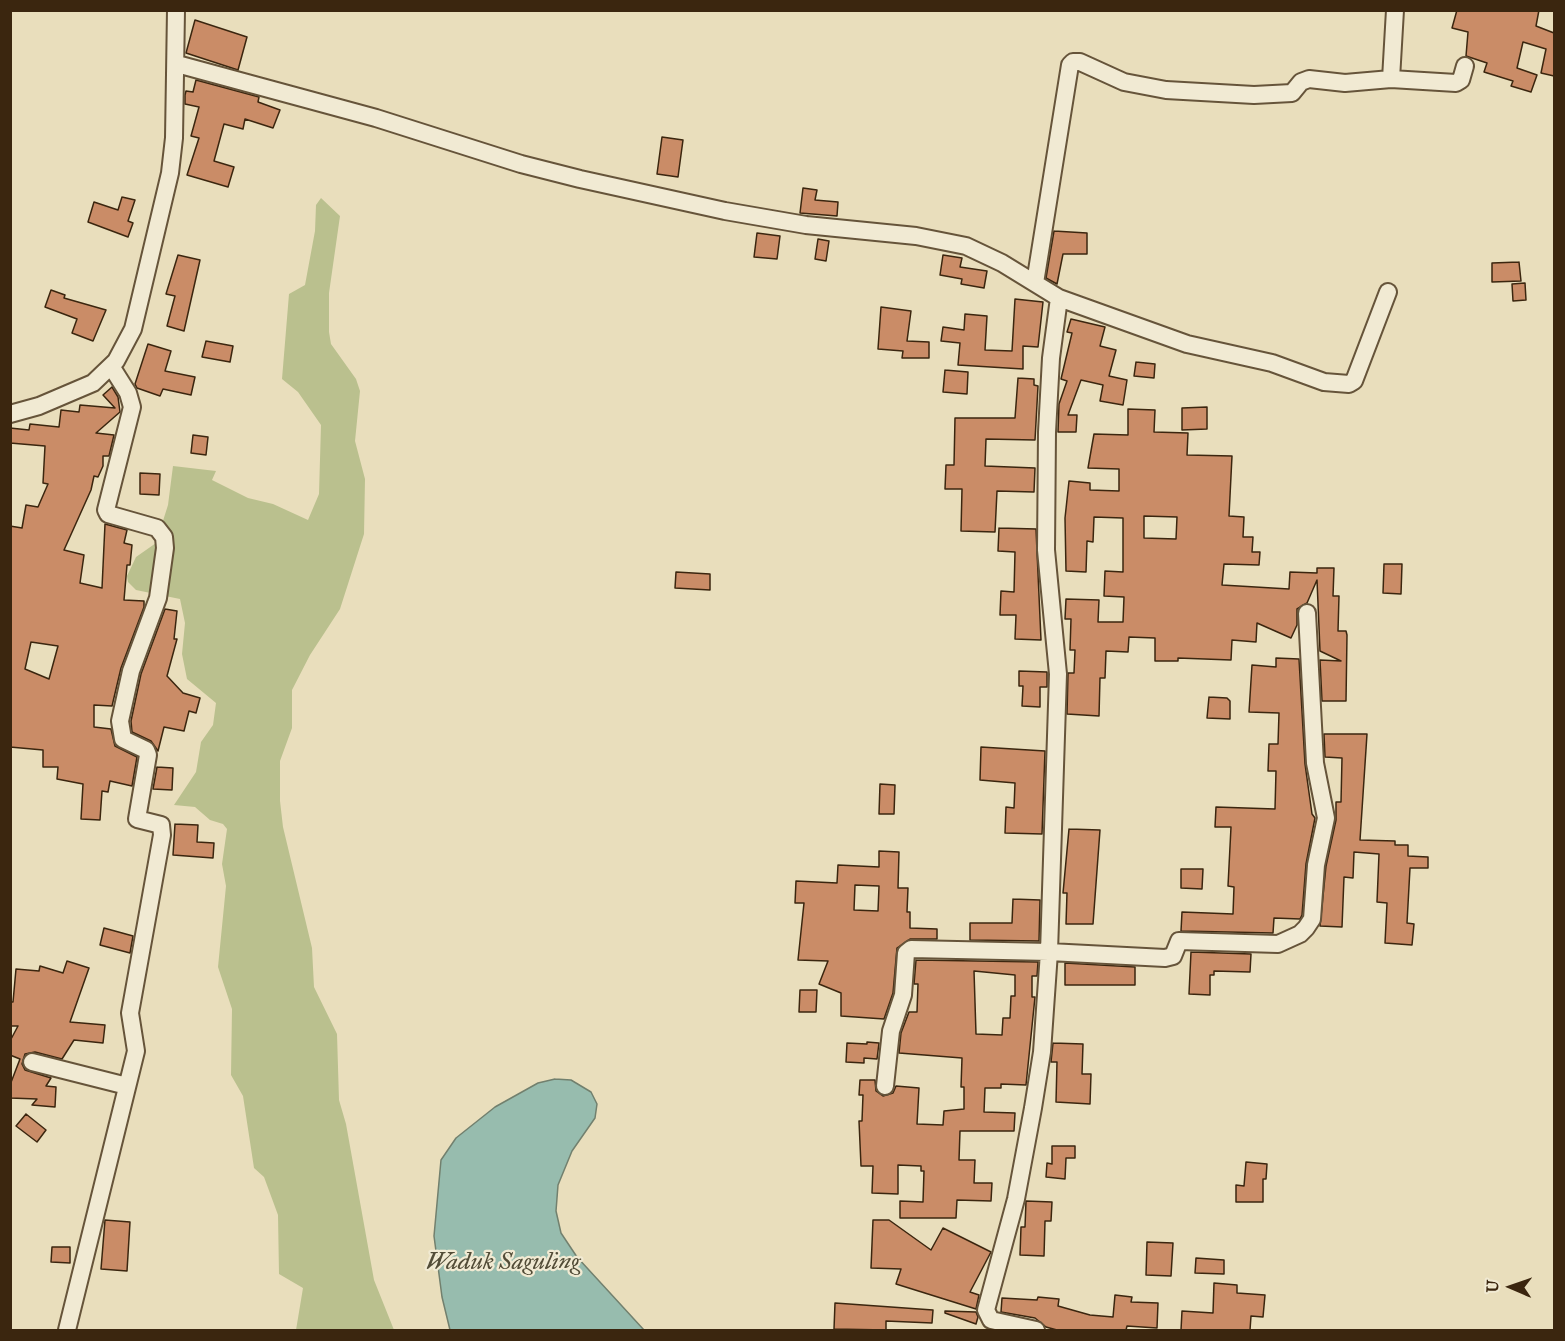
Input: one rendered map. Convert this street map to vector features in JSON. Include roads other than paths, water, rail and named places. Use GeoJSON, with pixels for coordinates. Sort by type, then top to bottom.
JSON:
{"type":"FeatureCollection","features":[{"type":"Feature","properties":{"kind":"street"},"geometry":{"type":"LineString","coordinates":[[10,414],[39,406],[84,388],[111,366],[129,340],[136,320],[170,173],[177,64],[176,10]]}},
{"type":"Feature","properties":{"kind":"street"},"geometry":{"type":"LineString","coordinates":[[1391,79],[1395,10]]}},
{"type":"Feature","properties":{"kind":"street"},"geometry":{"type":"LineString","coordinates":[[1035,283],[1070,65],[1073,62],[1080,62],[1124,82],[1156,88],[1254,95],[1293,93],[1301,82],[1309,79],[1354,83],[1391,79],[1456,83],[1461,80],[1465,66]]}},
{"type":"Feature","properties":{"kind":"street"},"geometry":{"type":"LineString","coordinates":[[177,64],[353,111],[521,165],[580,179],[725,211],[806,225],[916,236],[966,246],[1059,298],[1187,344],[1272,363],[1324,382],[1349,384],[1354,381],[1388,292]]}},
{"type":"Feature","properties":{"kind":"street"},"geometry":{"type":"LineString","coordinates":[[1036,1330],[993,1326],[986,1308],[1016,1199],[1042,1052],[1049,952],[1058,674],[1046,550],[1047,432],[1051,358],[1059,298]]}},
{"type":"Feature","properties":{"kind":"street"},"geometry":{"type":"LineString","coordinates":[[67,1330],[136,1051],[130,1023],[133,997],[162,830],[161,825],[156,822],[137,819],[148,755],[146,750],[123,739],[120,721],[131,671],[158,598],[165,548],[164,537],[157,528],[108,514],[106,510],[132,407],[128,393],[111,366]]}},
{"type":"Feature","properties":{"kind":"street"},"geometry":{"type":"LineString","coordinates":[[885,1086],[891,1031],[904,992],[908,950],[1049,952],[1165,958],[1173,956],[1179,941],[1278,944],[1293,938],[1306,928],[1312,919],[1316,865],[1326,821],[1315,763],[1307,613]]}},
{"type":"Feature","properties":{"kind":"street"},"geometry":{"type":"LineString","coordinates":[[32,1062],[127,1086]]}},
{"type":"Feature","properties":{"kind":"water","name":"Waduk Saguling"},"geometry":{"type":"Polygon","coordinates":[[[555,1079],[571,1080],[591,1092],[597,1104],[595,1118],[572,1151],[558,1185],[556,1211],[561,1233],[577,1257],[644,1330],[450,1330],[442,1297],[434,1236],[441,1160],[456,1138],[495,1107],[538,1083],[555,1079]]]}}]}
